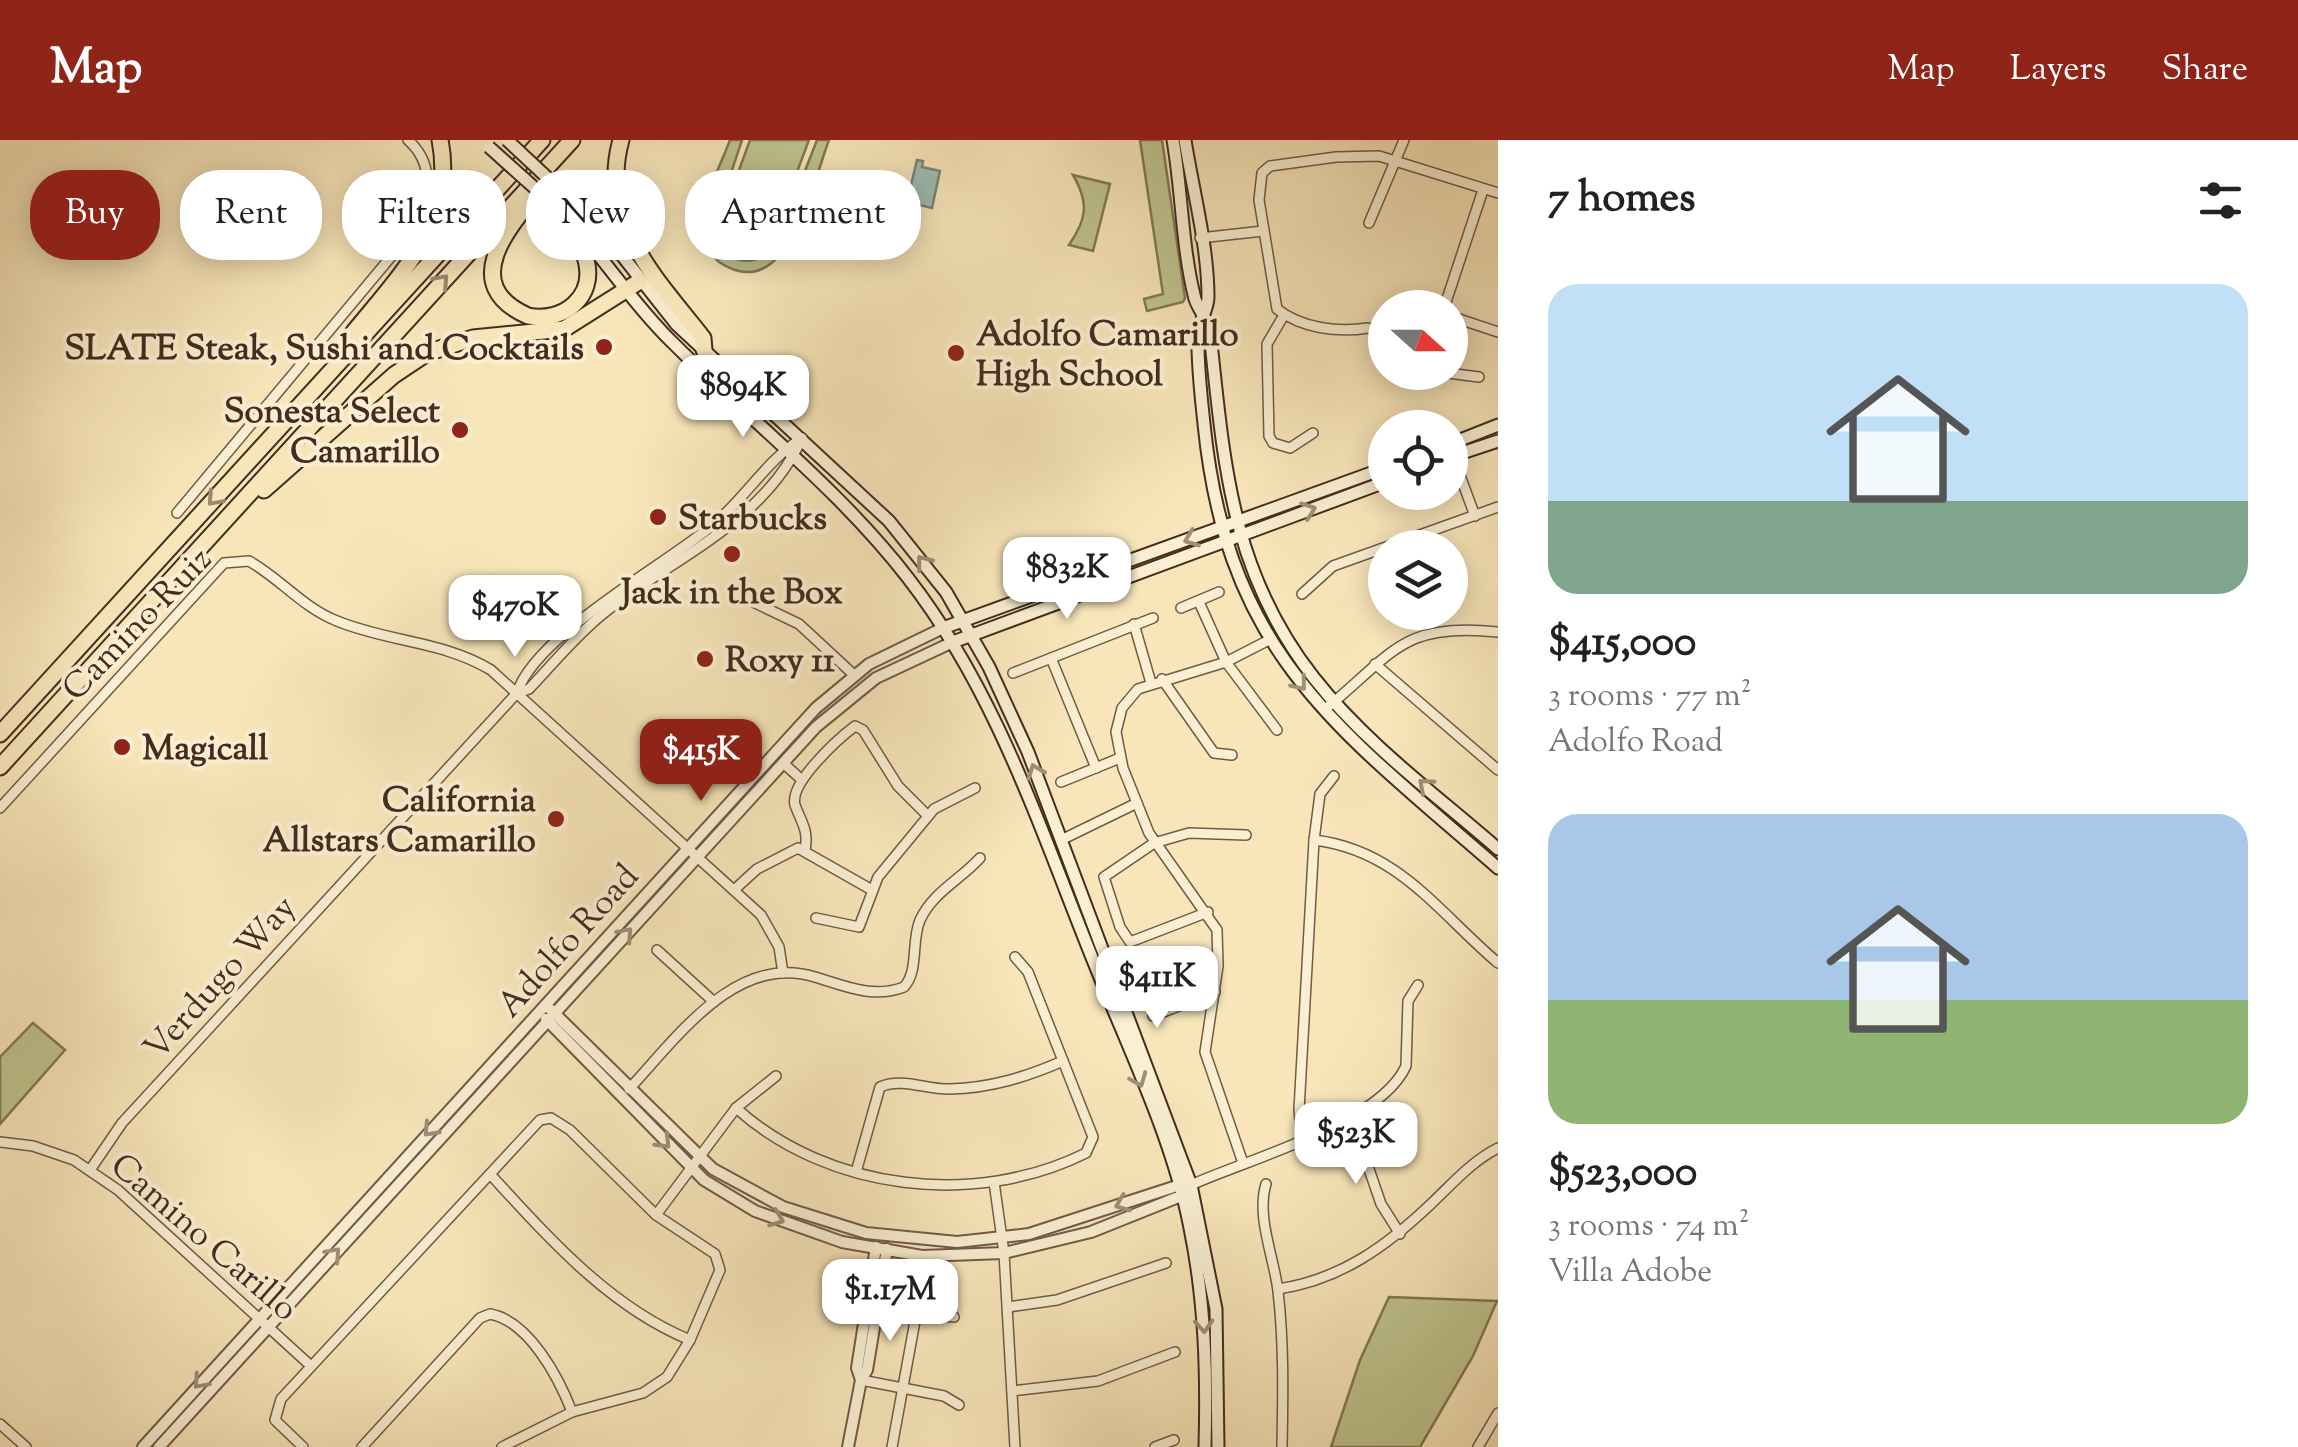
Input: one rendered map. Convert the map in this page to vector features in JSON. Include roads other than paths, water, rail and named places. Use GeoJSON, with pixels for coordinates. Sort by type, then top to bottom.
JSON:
{"type":"FeatureCollection","features":[{"type":"Feature","properties":{"kind":"highway"},"geometry":{"type":"LineString","coordinates":[[297,408],[430,231],[444,184],[440,140]]}},
{"type":"Feature","properties":{"kind":"highway"},"geometry":{"type":"LineString","coordinates":[[506,175],[532,140]]}},
{"type":"Feature","properties":{"kind":"highway"},"geometry":{"type":"LineString","coordinates":[[506,179],[542,140]]}},
{"type":"Feature","properties":{"kind":"highway"},"geometry":{"type":"LineString","coordinates":[[552,170],[575,140]]}},
{"type":"Feature","properties":{"kind":"highway"},"geometry":{"type":"LineString","coordinates":[[0,766],[575,140]]}},
{"type":"Feature","properties":{"kind":"highway"},"geometry":{"type":"LineString","coordinates":[[622,140],[616,190],[625,231],[703,338],[704,350]]}},
{"type":"Feature","properties":{"kind":"highway"},"geometry":{"type":"LineString","coordinates":[[526,204],[494,253],[493,272],[499,292],[528,316],[563,314],[573,306],[587,283],[586,260]]}},
{"type":"Feature","properties":{"kind":"highway"},"geometry":{"type":"LineString","coordinates":[[0,734],[432,260]]}},
{"type":"Feature","properties":{"kind":"highway"},"geometry":{"type":"LineString","coordinates":[[212,534],[419,358],[473,338],[564,329],[633,285]]}},
{"type":"Feature","properties":{"kind":"main road"},"geometry":{"type":"LineString","coordinates":[[507,140],[605,234],[633,285],[675,346],[866,529],[953,642],[992,712],[1050,845],[1181,1196],[1203,1311],[1205,1447]]}},
{"type":"Feature","properties":{"kind":"main road"},"geometry":{"type":"LineString","coordinates":[[1179,140],[1208,300],[1198,328],[1204,429],[1221,527],[1268,640],[1329,707],[1498,868]]}},
{"type":"Feature","properties":{"kind":"main road"},"geometry":{"type":"LineString","coordinates":[[1179,140],[1196,302],[1204,314],[1215,410],[1238,529],[1270,612],[1329,707],[1498,850]]}},
{"type":"Feature","properties":{"kind":"main road"},"geometry":{"type":"LineString","coordinates":[[485,144],[526,181]]}},
{"type":"Feature","properties":{"kind":"main road"},"geometry":{"type":"LineString","coordinates":[[608,260],[888,521],[964,621],[1005,698],[1191,1184],[1216,1309],[1218,1447]]}},
{"type":"Feature","properties":{"kind":"main road"},"geometry":{"type":"LineString","coordinates":[[1468,442],[1498,425]]}},
{"type":"Feature","properties":{"kind":"main road"},"geometry":{"type":"LineString","coordinates":[[1468,448],[1498,441]]}},
{"type":"Feature","properties":{"kind":"main road","name":"Adolfo Road"},"geometry":{"type":"LineString","coordinates":[[953,642],[1225,541],[1238,529],[1368,475]]}},
{"type":"Feature","properties":{"kind":"main road","name":"Adolfo Road"},"geometry":{"type":"LineString","coordinates":[[943,628],[1221,527],[1238,529],[1368,487]]}},
{"type":"Feature","properties":{"kind":"street"},"geometry":{"type":"LineString","coordinates":[[176,513],[410,234],[424,204],[427,172],[424,158],[408,140]]}},
{"type":"Feature","properties":{"kind":"street"},"geometry":{"type":"LineString","coordinates":[[1369,223],[1404,140]]}},
{"type":"Feature","properties":{"kind":"street"},"geometry":{"type":"LineString","coordinates":[[1368,328],[1322,327],[1284,314],[1272,295],[1258,185],[1262,172],[1270,166],[1336,156],[1397,159],[1498,194]]}},
{"type":"Feature","properties":{"kind":"street"},"geometry":{"type":"LineString","coordinates":[[1450,290],[1483,190]]}},
{"type":"Feature","properties":{"kind":"street"},"geometry":{"type":"LineString","coordinates":[[1201,245],[1263,231]]}},
{"type":"Feature","properties":{"kind":"street"},"geometry":{"type":"LineString","coordinates":[[1284,314],[1267,344],[1269,436],[1273,443],[1290,448],[1313,433]]}},
{"type":"Feature","properties":{"kind":"street"},"geometry":{"type":"LineString","coordinates":[[1468,322],[1498,332]]}},
{"type":"Feature","properties":{"kind":"street"},"geometry":{"type":"LineString","coordinates":[[1468,376],[1480,377]]}},
{"type":"Feature","properties":{"kind":"street","name":"Verdugo Way"},"geometry":{"type":"LineString","coordinates":[[90,1170],[122,1123],[518,693],[520,682],[575,624],[710,528],[802,438]]}},
{"type":"Feature","properties":{"kind":"street"},"geometry":{"type":"LineString","coordinates":[[1468,497],[1475,516]]}},
{"type":"Feature","properties":{"kind":"street"},"geometry":{"type":"LineString","coordinates":[[1302,594],[1334,566],[1498,508]]}},
{"type":"Feature","properties":{"kind":"street","name":"Camino Ruiz"},"geometry":{"type":"LineString","coordinates":[[0,808],[206,582],[234,559],[254,564],[319,614],[365,632],[462,655],[491,670],[734,890],[770,928],[782,955],[784,973]]}},
{"type":"Feature","properties":{"kind":"street"},"geometry":{"type":"LineString","coordinates":[[1181,608],[1219,592]]}},
{"type":"Feature","properties":{"kind":"street"},"geometry":{"type":"LineString","coordinates":[[749,600],[799,624],[854,675]]}},
{"type":"Feature","properties":{"kind":"street"},"geometry":{"type":"LineString","coordinates":[[1199,602],[1226,662],[1277,730]]}},
{"type":"Feature","properties":{"kind":"street"},"geometry":{"type":"LineString","coordinates":[[1013,673],[1152,618]]}},
{"type":"Feature","properties":{"kind":"street"},"geometry":{"type":"LineString","coordinates":[[1134,624],[1156,681],[1214,753],[1232,754]]}},
{"type":"Feature","properties":{"kind":"street","name":"Adolfo Road"},"geometry":{"type":"LineString","coordinates":[[160,1447],[546,1022],[550,1010],[688,848],[816,708],[854,675],[893,650],[943,628]]}},
{"type":"Feature","properties":{"kind":"street"},"geometry":{"type":"LineString","coordinates":[[1329,707],[1399,645],[1428,632],[1463,628],[1498,632]]}},
{"type":"Feature","properties":{"kind":"street"},"geometry":{"type":"LineString","coordinates":[[1243,1163],[1205,1052],[1215,992],[1218,935],[1208,912],[1154,843],[1120,758],[1116,732],[1122,708],[1130,696],[1156,681],[1226,662],[1268,640]]}},
{"type":"Feature","properties":{"kind":"street","name":"Adolfo Road"},"geometry":{"type":"LineString","coordinates":[[143,1447],[258,1318],[822,722],[866,684],[953,642]]}},
{"type":"Feature","properties":{"kind":"street"},"geometry":{"type":"LineString","coordinates":[[1051,658],[1096,768]]}},
{"type":"Feature","properties":{"kind":"street"},"geometry":{"type":"LineString","coordinates":[[1375,664],[1498,770]]}},
{"type":"Feature","properties":{"kind":"street"},"geometry":{"type":"LineString","coordinates":[[805,850],[806,828],[794,800],[802,780],[838,740],[858,726],[898,786],[928,816]]}},
{"type":"Feature","properties":{"kind":"street"},"geometry":{"type":"LineString","coordinates":[[1061,782],[1120,758]]}},
{"type":"Feature","properties":{"kind":"street"},"geometry":{"type":"LineString","coordinates":[[783,763],[802,780]]}},
{"type":"Feature","properties":{"kind":"street"},"geometry":{"type":"LineString","coordinates":[[1302,1140],[1299,1110],[1314,840],[1320,794],[1334,776]]}},
{"type":"Feature","properties":{"kind":"street"},"geometry":{"type":"LineString","coordinates":[[816,918],[857,928],[872,890],[928,816],[938,806],[975,788]]}},
{"type":"Feature","properties":{"kind":"street"},"geometry":{"type":"LineString","coordinates":[[1061,840],[1137,803]]}},
{"type":"Feature","properties":{"kind":"street"},"geometry":{"type":"LineString","coordinates":[[1208,912],[1135,943],[1126,940],[1104,877],[1154,843],[1195,832],[1246,835]]}},
{"type":"Feature","properties":{"kind":"street"},"geometry":{"type":"LineString","coordinates":[[1314,840],[1358,848],[1390,865],[1498,964]]}},
{"type":"Feature","properties":{"kind":"street"},"geometry":{"type":"LineString","coordinates":[[734,890],[784,852],[805,850],[872,890]]}},
{"type":"Feature","properties":{"kind":"street"},"geometry":{"type":"LineString","coordinates":[[629,1089],[734,985],[784,973],[810,975],[863,992],[904,987],[912,974],[914,936],[927,907],[980,858]]}},
{"type":"Feature","properties":{"kind":"street"},"geometry":{"type":"LineString","coordinates":[[657,950],[714,1002]]}},
{"type":"Feature","properties":{"kind":"street"},"geometry":{"type":"LineString","coordinates":[[736,1108],[797,1150],[856,1172],[932,1185],[994,1182],[1063,1164],[1092,1147],[1093,1137],[1028,972],[1015,957]]}},
{"type":"Feature","properties":{"kind":"street"},"geometry":{"type":"LineString","coordinates":[[550,1010],[698,1154],[727,1178],[784,1207],[884,1237],[1003,1238],[1061,1226],[1176,1183],[1191,1184],[1351,1117],[1402,1075],[1408,1001],[1418,985]]}},
{"type":"Feature","properties":{"kind":"street"},"geometry":{"type":"LineString","coordinates":[[1153,1016],[1215,992]]}},
{"type":"Feature","properties":{"kind":"street"},"geometry":{"type":"LineString","coordinates":[[546,1022],[693,1171],[755,1210],[881,1251],[948,1257],[1004,1253],[1091,1232],[1181,1196],[1191,1184]]}},
{"type":"Feature","properties":{"kind":"street"},"geometry":{"type":"LineString","coordinates":[[856,1172],[877,1091],[886,1084],[973,1088],[1014,1081],[1063,1061]]}},
{"type":"Feature","properties":{"kind":"street"},"geometry":{"type":"LineString","coordinates":[[656,1216],[693,1171],[698,1154],[736,1108],[776,1076]]}},
{"type":"Feature","properties":{"kind":"street"},"geometry":{"type":"LineString","coordinates":[[1351,1117],[1381,1204],[1400,1234]]}},
{"type":"Feature","properties":{"kind":"street"},"geometry":{"type":"LineString","coordinates":[[304,1447],[274,1420],[275,1411],[311,1366],[540,1120],[556,1119],[656,1216],[720,1261],[690,1340],[674,1369],[654,1386],[572,1412],[502,1447]]}},
{"type":"Feature","properties":{"kind":"street","name":"Camino Carillo"},"geometry":{"type":"LineString","coordinates":[[0,1142],[32,1146],[90,1170],[118,1190],[311,1366]]}},
{"type":"Feature","properties":{"kind":"street"},"geometry":{"type":"LineString","coordinates":[[1278,1290],[1327,1279],[1400,1234],[1465,1171],[1498,1148]]}},
{"type":"Feature","properties":{"kind":"street"},"geometry":{"type":"LineString","coordinates":[[490,1174],[576,1262],[630,1306],[690,1340]]}},
{"type":"Feature","properties":{"kind":"street"},"geometry":{"type":"LineString","coordinates":[[994,1182],[1003,1238],[1015,1447]]}},
{"type":"Feature","properties":{"kind":"street"},"geometry":{"type":"LineString","coordinates":[[1266,1184],[1263,1204],[1278,1290],[1282,1447]]}},
{"type":"Feature","properties":{"kind":"street"},"geometry":{"type":"LineString","coordinates":[[848,1447],[861,1380],[867,1370],[884,1237]]}},
{"type":"Feature","properties":{"kind":"street"},"geometry":{"type":"LineString","coordinates":[[1008,1307],[1057,1300],[1166,1263]]}},
{"type":"Feature","properties":{"kind":"street"},"geometry":{"type":"LineString","coordinates":[[362,1447],[480,1318],[494,1314],[545,1357],[572,1412]]}},
{"type":"Feature","properties":{"kind":"street"},"geometry":{"type":"LineString","coordinates":[[892,1447],[917,1318],[926,1314],[954,1317]]}},
{"type":"Feature","properties":{"kind":"street"},"geometry":{"type":"LineString","coordinates":[[1012,1391],[1098,1381],[1176,1352]]}},
{"type":"Feature","properties":{"kind":"street"},"geometry":{"type":"LineString","coordinates":[[861,1380],[903,1387],[960,1405]]}},
{"type":"Feature","properties":{"kind":"street"},"geometry":{"type":"LineString","coordinates":[[1478,1447],[1498,1413]]}},
{"type":"Feature","properties":{"kind":"street"},"geometry":{"type":"LineString","coordinates":[[0,1424],[26,1447]]}},
{"type":"Feature","properties":{"kind":"street"},"geometry":{"type":"LineString","coordinates":[[1155,1447],[1174,1440]]}},
{"type":"Feature","properties":{"kind":"water"},"geometry":{"type":"Polygon","coordinates":[[[917,160],[923,161],[922,167],[940,171],[932,208],[921,205],[921,170],[915,170],[917,160]]]}},
{"type":"Feature","properties":{"kind":"place","name":"SLATE Steak, Sushi and Cocktails"},"geometry":{"type":"Point","coordinates":[604,347]}},
{"type":"Feature","properties":{"kind":"place","name":"Adolfo Camarillo High School"},"geometry":{"type":"Point","coordinates":[956,353]}},
{"type":"Feature","properties":{"kind":"place","name":"Sonesta Select Camarillo"},"geometry":{"type":"Point","coordinates":[460,430]}},
{"type":"Feature","properties":{"kind":"place","name":"Starbucks"},"geometry":{"type":"Point","coordinates":[658,517]}},
{"type":"Feature","properties":{"kind":"place","name":"Jack in the Box"},"geometry":{"type":"Point","coordinates":[732,554]}},
{"type":"Feature","properties":{"kind":"place","name":"Roxy 11"},"geometry":{"type":"Point","coordinates":[705,659]}},
{"type":"Feature","properties":{"kind":"place","name":"Magicall"},"geometry":{"type":"Point","coordinates":[122,747]}},
{"type":"Feature","properties":{"kind":"place","name":"California Allstars Camarillo"},"geometry":{"type":"Point","coordinates":[556,819]}}]}
